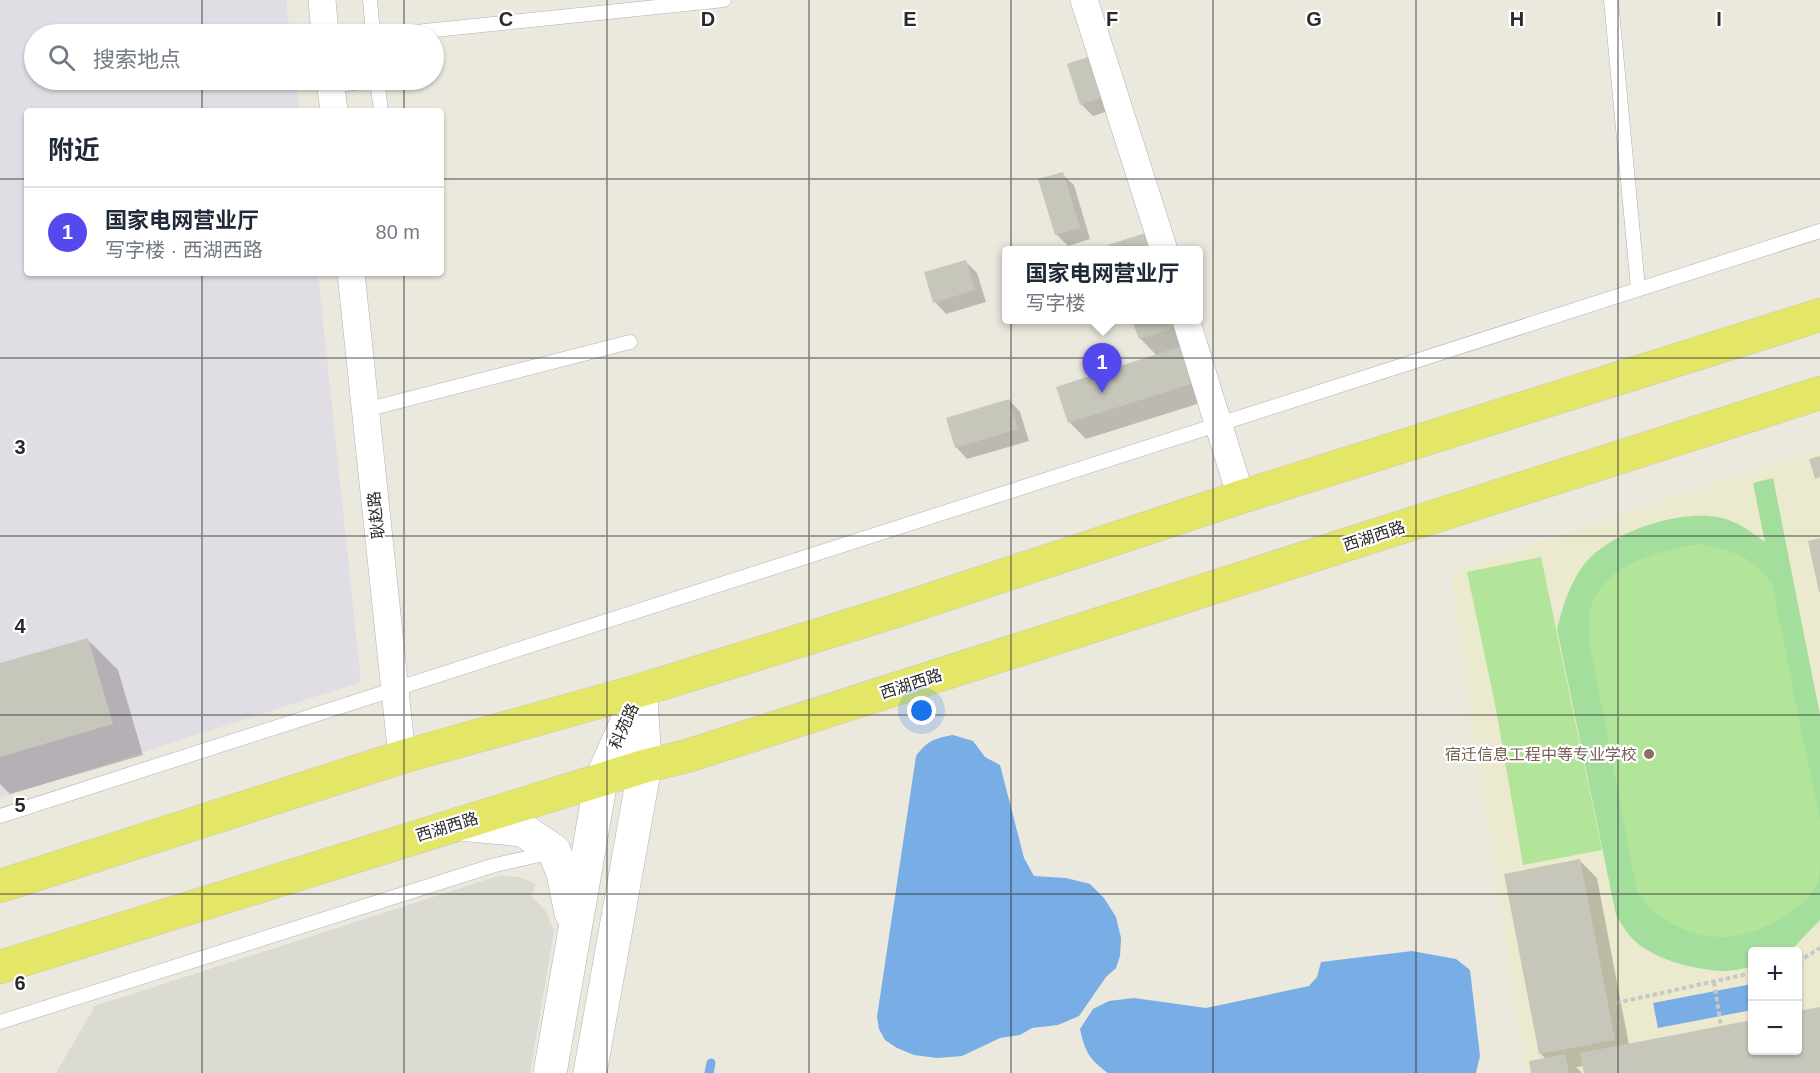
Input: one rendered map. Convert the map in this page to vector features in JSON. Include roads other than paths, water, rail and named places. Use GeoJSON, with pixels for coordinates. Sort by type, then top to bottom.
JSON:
{"type":"FeatureCollection","features":[{"type":"Feature","properties":{"kind":"main road"},"geometry":{"type":"LineString","coordinates":[[0,886],[402,757],[641,690],[899,610],[1241,497],[1820,315]]}},
{"type":"Feature","properties":{"kind":"main road","name":"西湖西路"},"geometry":{"type":"LineString","coordinates":[[0,967],[645,766],[687,756],[1820,393]]}},
{"type":"Feature","properties":{"kind":"street"},"geometry":{"type":"LineString","coordinates":[[322,0],[324,24]]}},
{"type":"Feature","properties":{"kind":"street"},"geometry":{"type":"LineString","coordinates":[[1084,0],[1163,246]]}},
{"type":"Feature","properties":{"kind":"street","name":"耿赵路"},"geometry":{"type":"LineString","coordinates":[[351,276],[402,757]]}},
{"type":"Feature","properties":{"kind":"street"},"geometry":{"type":"LineString","coordinates":[[1187,324],[1241,497]]}},
{"type":"Feature","properties":{"kind":"street","name":"科苑路"},"geometry":{"type":"LineString","coordinates":[[590,1073],[645,766],[641,690]]}},
{"type":"Feature","properties":{"kind":"street","name":"科苑路"},"geometry":{"type":"LineString","coordinates":[[550,1073],[601,780],[641,690]]}},
{"type":"Feature","properties":{"kind":"street"},"geometry":{"type":"LineString","coordinates":[[459,824],[523,830],[554,851],[563,873],[575,929]]}},
{"type":"Feature","properties":{"kind":"lane"},"geometry":{"type":"LineString","coordinates":[[370,0],[372,24]]}},
{"type":"Feature","properties":{"kind":"lane"},"geometry":{"type":"LineString","coordinates":[[444,29],[724,0]]}},
{"type":"Feature","properties":{"kind":"lane"},"geometry":{"type":"LineString","coordinates":[[1611,0],[1638,288]]}},
{"type":"Feature","properties":{"kind":"lane"},"geometry":{"type":"LineString","coordinates":[[378,90],[381,108]]}},
{"type":"Feature","properties":{"kind":"lane"},"geometry":{"type":"LineString","coordinates":[[0,816],[395,685],[1218,420],[1820,231]]}},
{"type":"Feature","properties":{"kind":"lane"},"geometry":{"type":"LineString","coordinates":[[365,410],[630,342]]}},
{"type":"Feature","properties":{"kind":"lane"},"geometry":{"type":"LineString","coordinates":[[0,1022],[483,869],[554,851]]}},
{"type":"Feature","properties":{"kind":"water"},"geometry":{"type":"Polygon","coordinates":[[[953,735],[973,741],[985,757],[1000,765],[1024,858],[1034,876],[1066,878],[1090,884],[1104,898],[1116,917],[1121,938],[1120,956],[1116,968],[1106,977],[1079,1016],[1058,1025],[1032,1028],[1020,1035],[1000,1038],[962,1056],[937,1058],[914,1055],[885,1040],[879,1029],[877,1017],[916,756],[932,741],[953,735]]]}},
{"type":"Feature","properties":{"kind":"water"},"geometry":{"type":"Polygon","coordinates":[[[1412,951],[1456,959],[1470,970],[1480,1056],[1476,1073],[1108,1073],[1089,1054],[1080,1029],[1093,1009],[1109,1001],[1134,998],[1206,1008],[1309,986],[1317,977],[1321,962],[1412,951]]]}},
{"type":"Feature","properties":{"kind":"water"},"geometry":{"type":"Polygon","coordinates":[[[1748,985],[1748,1011],[1658,1028],[1653,1003],[1748,985]]]}},
{"type":"Feature","properties":{"kind":"waterway"},"geometry":{"type":"LineString","coordinates":[[709,1073],[711,1063]]}},
{"type":"Feature","properties":{"kind":"place","name":"国家电网营业厅"},"geometry":{"type":"Point","coordinates":[1102,393]}},
{"type":"Feature","properties":{"kind":"place","name":"宿迁信息工程中等专业学校"},"geometry":{"type":"Point","coordinates":[1649,754]}}]}
